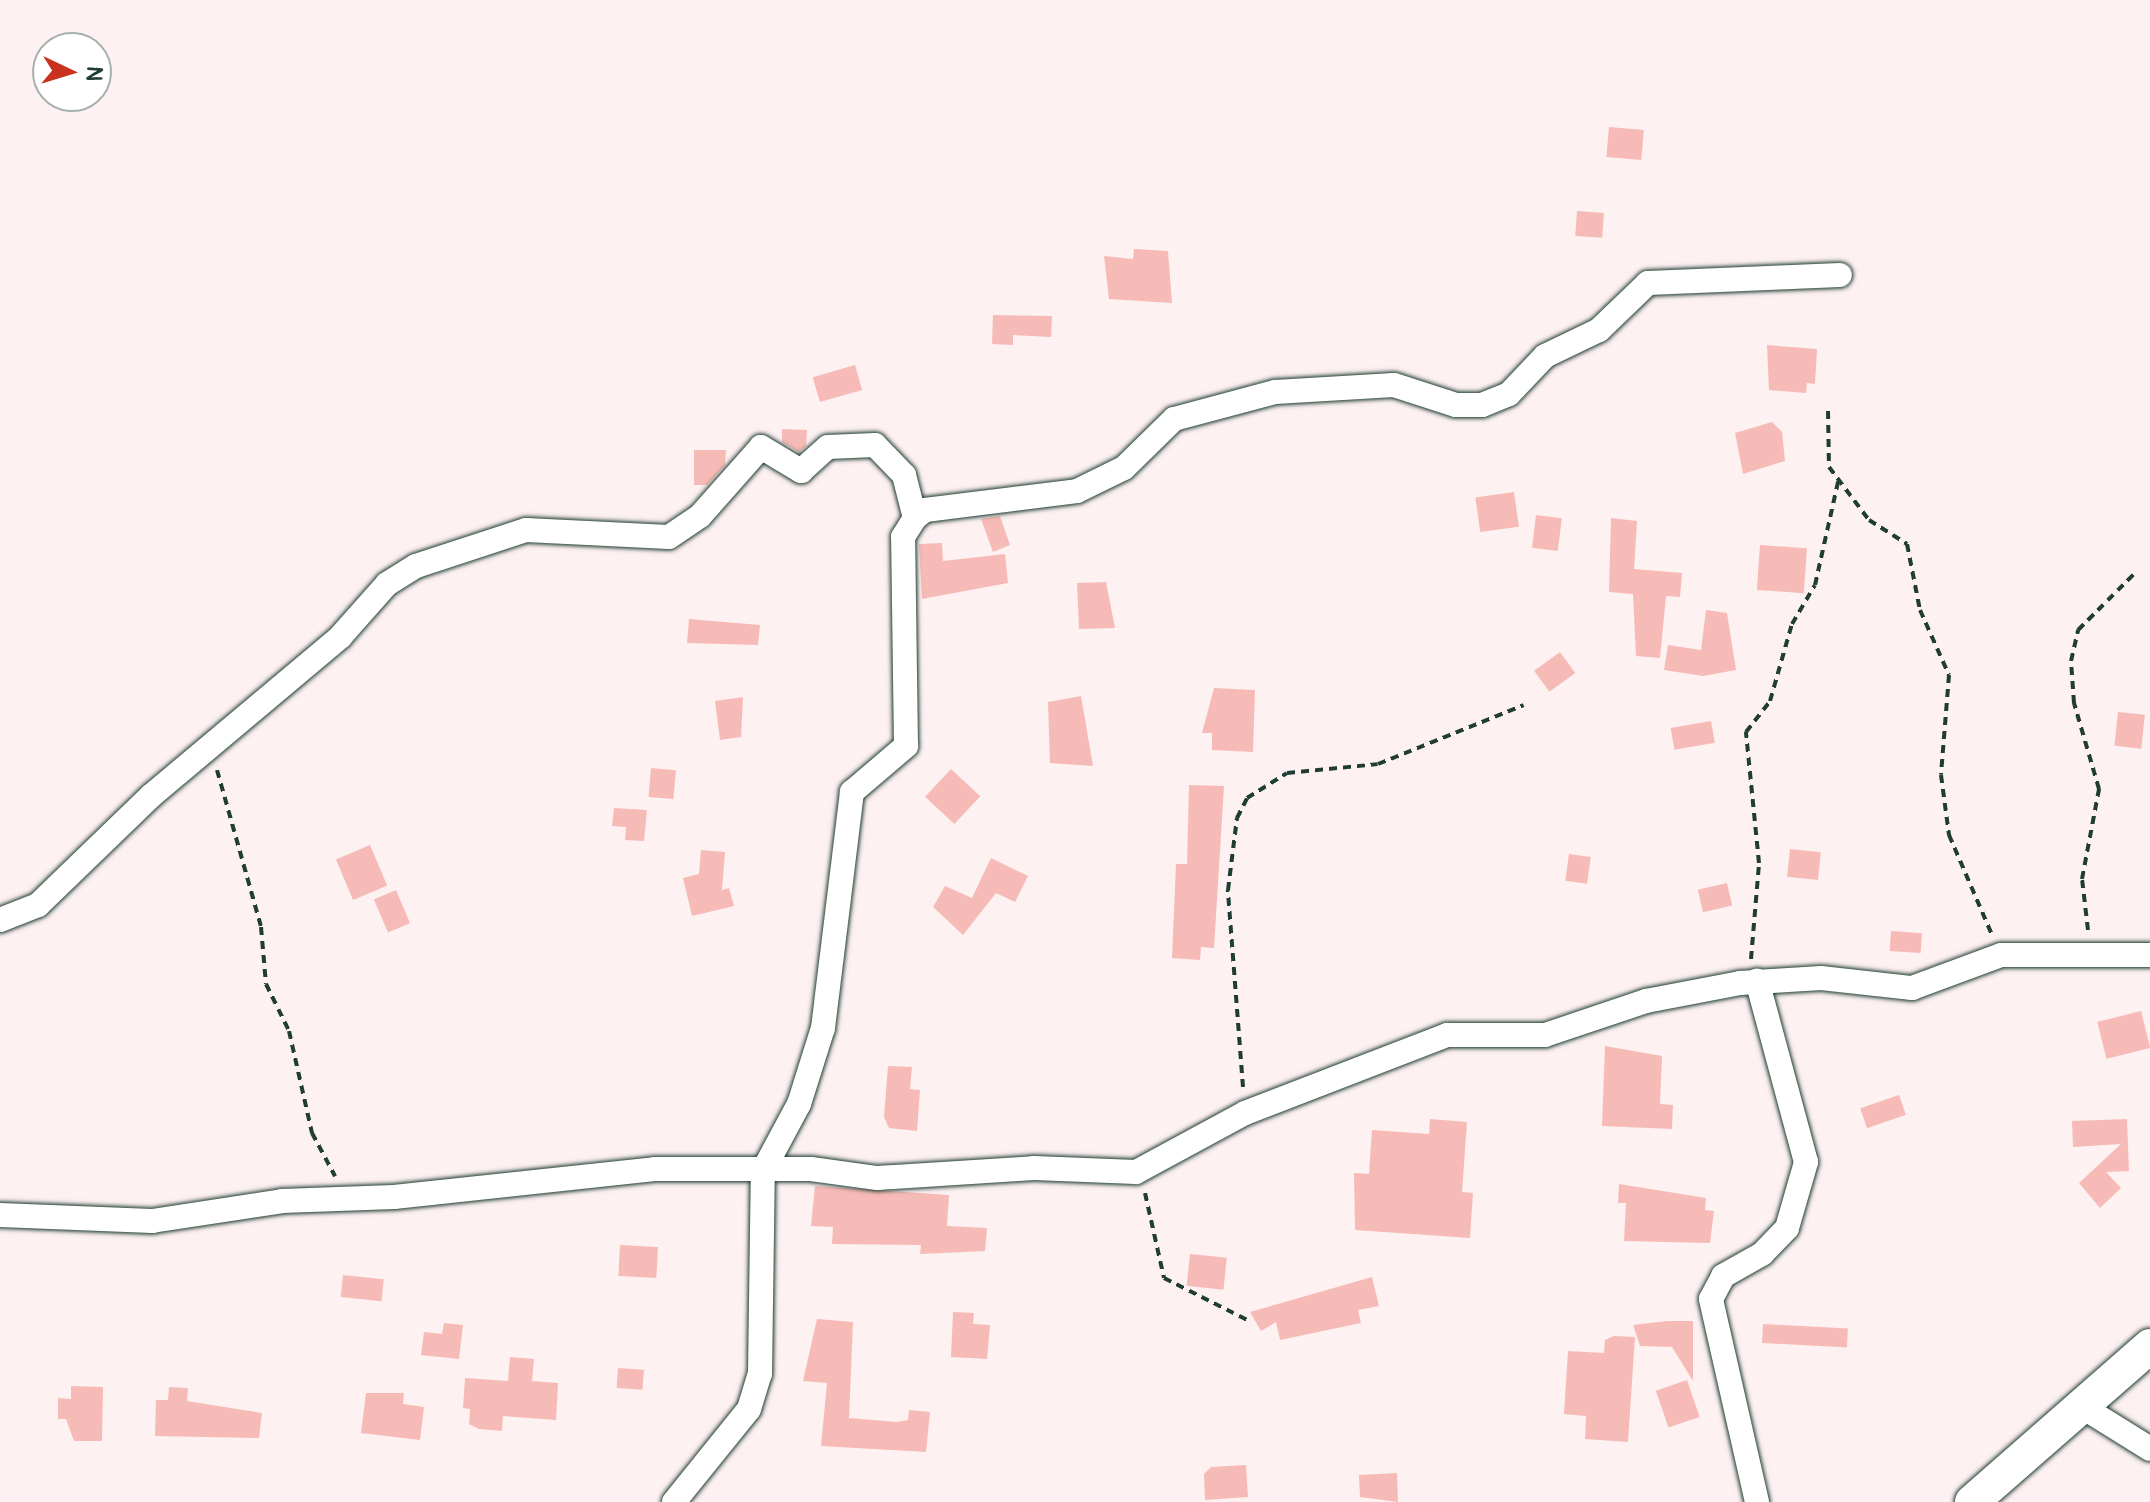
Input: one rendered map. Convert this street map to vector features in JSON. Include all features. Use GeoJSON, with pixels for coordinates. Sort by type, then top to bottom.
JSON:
{"type":"FeatureCollection","features":[{"type":"Feature","properties":{"kind":"main road"},"geometry":{"type":"LineString","coordinates":[[1972,1502],[2150,1346]]}},
{"type":"Feature","properties":{"kind":"street"},"geometry":{"type":"LineString","coordinates":[[674,1502],[749,1409],[760,1374],[763,1171],[799,1104],[823,1028],[852,792],[906,746],[903,537],[915,518],[925,510],[1077,491],[1124,468],[1174,419],[1275,392],[1394,385],[1456,405],[1482,405],[1509,394],[1545,356],[1599,330],[1648,283],[1840,275]]}},
{"type":"Feature","properties":{"kind":"street"},"geometry":{"type":"LineString","coordinates":[[0,920],[38,905],[212,744],[416,566],[526,530],[650,541],[669,537],[700,516],[761,447],[801,471],[828,447],[875,445],[904,475],[915,518]]}},
{"type":"Feature","properties":{"kind":"street"},"geometry":{"type":"LineString","coordinates":[[0,1215],[152,1221],[348,1198],[655,1169],[877,1178],[1034,1168],[1136,1172],[1245,1113],[1447,1035],[1545,1035],[1646,1001],[1748,982],[1821,978],[1912,988],[2001,955],[2092,952],[2150,955]]}},
{"type":"Feature","properties":{"kind":"street"},"geometry":{"type":"LineString","coordinates":[[1748,982],[1806,1162],[1787,1228],[1762,1254],[1723,1276],[1711,1299],[1757,1502]]}},
{"type":"Feature","properties":{"kind":"street"},"geometry":{"type":"LineString","coordinates":[[2081,1406],[2150,1449]]}},
{"type":"Feature","properties":{"kind":"path"},"geometry":{"type":"LineString","coordinates":[[1828,411],[1829,467],[1869,520],[1907,544],[1913,559],[1920,610],[1949,675],[1941,775],[1949,835],[2001,955]]}},
{"type":"Feature","properties":{"kind":"path"},"geometry":{"type":"LineString","coordinates":[[1748,982],[1758,921],[1746,732],[1770,701],[1792,624],[1815,585],[1838,482]]}},
{"type":"Feature","properties":{"kind":"path"},"geometry":{"type":"LineString","coordinates":[[2092,952],[2082,879],[2099,789],[2074,703],[2071,661],[2078,630],[2134,574]]}},
{"type":"Feature","properties":{"kind":"path"},"geometry":{"type":"LineString","coordinates":[[1245,1113],[1228,890],[1237,818],[1247,798],[1287,773],[1378,764],[1524,705]]}},
{"type":"Feature","properties":{"kind":"path"},"geometry":{"type":"LineString","coordinates":[[212,744],[261,927],[266,984],[289,1031],[312,1133],[348,1198]]}},
{"type":"Feature","properties":{"kind":"path"},"geometry":{"type":"LineString","coordinates":[[1136,1172],[1164,1278],[1249,1321]]}},
{"type":"Feature","properties":{"kind":"building"},"geometry":{"type":"Polygon","coordinates":[[[1609,127],[1644,130],[1641,160],[1606,157],[1609,127]]]}},
{"type":"Feature","properties":{"kind":"building"},"geometry":{"type":"Polygon","coordinates":[[[1577,211],[1604,213],[1602,238],[1575,236],[1577,211]]]}},
{"type":"Feature","properties":{"kind":"building"},"geometry":{"type":"Polygon","coordinates":[[[1134,249],[1168,251],[1172,303],[1109,299],[1104,256],[1133,259],[1134,249]]]}},
{"type":"Feature","properties":{"kind":"building"},"geometry":{"type":"Polygon","coordinates":[[[993,315],[1052,316],[1051,337],[1013,335],[1013,345],[992,344],[993,315]]]}},
{"type":"Feature","properties":{"kind":"building"},"geometry":{"type":"Polygon","coordinates":[[[1767,345],[1817,349],[1815,384],[1807,383],[1806,393],[1769,390],[1767,345]]]}},
{"type":"Feature","properties":{"kind":"building"},"geometry":{"type":"Polygon","coordinates":[[[855,365],[862,390],[820,402],[813,377],[855,365]]]}},
{"type":"Feature","properties":{"kind":"building"},"geometry":{"type":"Polygon","coordinates":[[[1772,422],[1782,432],[1785,461],[1743,474],[1735,433],[1772,422]]]}},
{"type":"Feature","properties":{"kind":"building"},"geometry":{"type":"Polygon","coordinates":[[[782,429],[807,430],[806,446],[799,452],[782,442],[782,429]]]}},
{"type":"Feature","properties":{"kind":"building"},"geometry":{"type":"Polygon","coordinates":[[[694,450],[726,450],[725,465],[707,485],[694,485],[694,450]]]}},
{"type":"Feature","properties":{"kind":"building"},"geometry":{"type":"Polygon","coordinates":[[[1514,492],[1519,527],[1480,532],[1475,497],[1514,492]]]}},
{"type":"Feature","properties":{"kind":"building"},"geometry":{"type":"Polygon","coordinates":[[[1536,515],[1562,518],[1558,551],[1532,548],[1536,515]]]}},
{"type":"Feature","properties":{"kind":"building"},"geometry":{"type":"Polygon","coordinates":[[[1000,516],[1010,545],[993,552],[981,519],[1000,516]]]}},
{"type":"Feature","properties":{"kind":"building"},"geometry":{"type":"Polygon","coordinates":[[[1611,518],[1637,521],[1634,569],[1682,573],[1680,597],[1666,596],[1660,658],[1636,656],[1633,594],[1609,592],[1611,518]]]}},
{"type":"Feature","properties":{"kind":"building"},"geometry":{"type":"Polygon","coordinates":[[[942,543],[943,561],[1005,554],[1008,583],[922,599],[919,544],[942,543]]]}},
{"type":"Feature","properties":{"kind":"building"},"geometry":{"type":"Polygon","coordinates":[[[1760,545],[1807,548],[1804,593],[1757,590],[1760,545]]]}},
{"type":"Feature","properties":{"kind":"building"},"geometry":{"type":"Polygon","coordinates":[[[1106,582],[1115,628],[1079,629],[1077,583],[1106,582]]]}},
{"type":"Feature","properties":{"kind":"building"},"geometry":{"type":"Polygon","coordinates":[[[1706,610],[1727,613],[1736,670],[1703,676],[1664,670],[1668,645],[1701,650],[1706,610]]]}},
{"type":"Feature","properties":{"kind":"building"},"geometry":{"type":"Polygon","coordinates":[[[689,619],[760,625],[758,645],[687,643],[689,619]]]}},
{"type":"Feature","properties":{"kind":"building"},"geometry":{"type":"Polygon","coordinates":[[[1560,652],[1575,673],[1549,692],[1534,671],[1560,652]]]}},
{"type":"Feature","properties":{"kind":"building"},"geometry":{"type":"Polygon","coordinates":[[[1214,688],[1255,690],[1253,752],[1212,750],[1212,733],[1202,733],[1214,688]]]}},
{"type":"Feature","properties":{"kind":"building"},"geometry":{"type":"Polygon","coordinates":[[[1081,696],[1093,766],[1050,763],[1048,702],[1081,696]]]}},
{"type":"Feature","properties":{"kind":"building"},"geometry":{"type":"Polygon","coordinates":[[[743,697],[741,737],[720,740],[715,701],[743,697]]]}},
{"type":"Feature","properties":{"kind":"building"},"geometry":{"type":"Polygon","coordinates":[[[2118,712],[2145,715],[2141,749],[2114,746],[2118,712]]]}},
{"type":"Feature","properties":{"kind":"building"},"geometry":{"type":"Polygon","coordinates":[[[1711,721],[1715,743],[1674,750],[1671,728],[1711,721]]]}},
{"type":"Feature","properties":{"kind":"building"},"geometry":{"type":"Polygon","coordinates":[[[651,768],[676,770],[673,799],[648,797],[651,768]]]}},
{"type":"Feature","properties":{"kind":"building"},"geometry":{"type":"Polygon","coordinates":[[[951,769],[980,796],[954,824],[925,797],[951,769]]]}},
{"type":"Feature","properties":{"kind":"building"},"geometry":{"type":"Polygon","coordinates":[[[1189,785],[1224,786],[1214,948],[1201,947],[1200,960],[1172,958],[1176,864],[1187,864],[1189,785]]]}},
{"type":"Feature","properties":{"kind":"building"},"geometry":{"type":"Polygon","coordinates":[[[614,808],[647,810],[644,841],[625,840],[626,827],[612,826],[614,808]]]}},
{"type":"Feature","properties":{"kind":"building"},"geometry":{"type":"Polygon","coordinates":[[[370,845],[387,886],[353,900],[336,859],[370,845]]]}},
{"type":"Feature","properties":{"kind":"building"},"geometry":{"type":"Polygon","coordinates":[[[1790,849],[1821,852],[1818,880],[1787,877],[1790,849]]]}},
{"type":"Feature","properties":{"kind":"building"},"geometry":{"type":"Polygon","coordinates":[[[701,850],[725,852],[722,890],[729,888],[734,906],[692,916],[683,878],[699,874],[701,850]]]}},
{"type":"Feature","properties":{"kind":"building"},"geometry":{"type":"Polygon","coordinates":[[[1569,854],[1591,857],[1587,884],[1565,881],[1569,854]]]}},
{"type":"Feature","properties":{"kind":"building"},"geometry":{"type":"Polygon","coordinates":[[[991,858],[1028,876],[1015,902],[996,893],[963,935],[933,907],[945,886],[972,898],[991,858]]]}},
{"type":"Feature","properties":{"kind":"building"},"geometry":{"type":"Polygon","coordinates":[[[1727,883],[1732,905],[1703,912],[1698,890],[1727,883]]]}},
{"type":"Feature","properties":{"kind":"building"},"geometry":{"type":"Polygon","coordinates":[[[396,890],[410,923],[388,933],[374,899],[396,890]]]}},
{"type":"Feature","properties":{"kind":"building"},"geometry":{"type":"Polygon","coordinates":[[[1891,931],[1922,933],[1921,953],[1890,951],[1891,931]]]}},
{"type":"Feature","properties":{"kind":"building"},"geometry":{"type":"Polygon","coordinates":[[[2141,1011],[2150,1048],[2107,1059],[2097,1022],[2141,1011]]]}},
{"type":"Feature","properties":{"kind":"building"},"geometry":{"type":"Polygon","coordinates":[[[1605,1046],[1662,1056],[1660,1104],[1673,1105],[1672,1129],[1602,1126],[1605,1046]]]}},
{"type":"Feature","properties":{"kind":"building"},"geometry":{"type":"Polygon","coordinates":[[[888,1066],[912,1067],[910,1089],[920,1090],[917,1131],[889,1128],[884,1117],[888,1066]]]}},
{"type":"Feature","properties":{"kind":"building"},"geometry":{"type":"Polygon","coordinates":[[[1899,1095],[1906,1115],[1867,1128],[1860,1108],[1899,1095]]]}},
{"type":"Feature","properties":{"kind":"building"},"geometry":{"type":"Polygon","coordinates":[[[1430,1119],[1467,1122],[1462,1192],[1473,1193],[1470,1238],[1355,1230],[1354,1173],[1369,1174],[1372,1130],[1429,1134],[1430,1119]]]}},
{"type":"Feature","properties":{"kind":"building"},"geometry":{"type":"Polygon","coordinates":[[[2127,1119],[2129,1171],[2106,1172],[2121,1188],[2100,1208],[2079,1183],[2121,1144],[2073,1147],[2072,1121],[2127,1119]]]}},
{"type":"Feature","properties":{"kind":"building"},"geometry":{"type":"Polygon","coordinates":[[[1619,1184],[1706,1198],[1705,1210],[1714,1211],[1710,1243],[1624,1241],[1626,1203],[1618,1203],[1619,1184]]]}},
{"type":"Feature","properties":{"kind":"building"},"geometry":{"type":"Polygon","coordinates":[[[815,1186],[949,1195],[947,1226],[987,1228],[985,1251],[920,1254],[921,1245],[832,1244],[833,1227],[811,1226],[815,1186]]]}},
{"type":"Feature","properties":{"kind":"building"},"geometry":{"type":"Polygon","coordinates":[[[620,1245],[658,1247],[656,1278],[618,1276],[620,1245]]]}},
{"type":"Feature","properties":{"kind":"building"},"geometry":{"type":"Polygon","coordinates":[[[1190,1254],[1227,1258],[1223,1290],[1187,1286],[1190,1254]]]}},
{"type":"Feature","properties":{"kind":"building"},"geometry":{"type":"Polygon","coordinates":[[[343,1275],[384,1279],[381,1301],[341,1297],[343,1275]]]}},
{"type":"Feature","properties":{"kind":"building"},"geometry":{"type":"Polygon","coordinates":[[[1372,1277],[1379,1306],[1358,1310],[1361,1323],[1280,1340],[1276,1322],[1261,1331],[1250,1312],[1372,1277]]]}},
{"type":"Feature","properties":{"kind":"building"},"geometry":{"type":"Polygon","coordinates":[[[953,1312],[974,1313],[973,1324],[990,1325],[987,1359],[951,1357],[953,1312]]]}},
{"type":"Feature","properties":{"kind":"building"},"geometry":{"type":"Polygon","coordinates":[[[817,1319],[853,1322],[849,1418],[897,1422],[908,1420],[909,1410],[930,1412],[926,1452],[821,1446],[827,1383],[803,1381],[817,1319]]]}},
{"type":"Feature","properties":{"kind":"building"},"geometry":{"type":"Polygon","coordinates":[[[1693,1321],[1693,1381],[1672,1347],[1640,1346],[1633,1325],[1693,1321]]]}},
{"type":"Feature","properties":{"kind":"building"},"geometry":{"type":"Polygon","coordinates":[[[444,1323],[463,1325],[459,1359],[421,1355],[424,1332],[442,1334],[444,1323]]]}},
{"type":"Feature","properties":{"kind":"building"},"geometry":{"type":"Polygon","coordinates":[[[1763,1324],[1848,1328],[1847,1347],[1762,1343],[1763,1324]]]}},
{"type":"Feature","properties":{"kind":"building"},"geometry":{"type":"Polygon","coordinates":[[[1614,1336],[1635,1337],[1628,1442],[1585,1439],[1586,1416],[1564,1414],[1568,1351],[1604,1353],[1605,1340],[1614,1336]]]}},
{"type":"Feature","properties":{"kind":"building"},"geometry":{"type":"Polygon","coordinates":[[[510,1357],[534,1359],[532,1381],[558,1383],[556,1420],[503,1416],[502,1431],[479,1429],[469,1424],[470,1409],[463,1408],[465,1378],[508,1381],[510,1357]]]}},
{"type":"Feature","properties":{"kind":"building"},"geometry":{"type":"Polygon","coordinates":[[[618,1368],[644,1370],[643,1390],[617,1388],[618,1368]]]}},
{"type":"Feature","properties":{"kind":"building"},"geometry":{"type":"Polygon","coordinates":[[[1687,1380],[1700,1417],[1668,1428],[1656,1391],[1687,1380]]]}},
{"type":"Feature","properties":{"kind":"building"},"geometry":{"type":"Polygon","coordinates":[[[71,1386],[103,1387],[102,1441],[74,1441],[66,1419],[58,1419],[58,1398],[71,1399],[71,1386]]]}},
{"type":"Feature","properties":{"kind":"building"},"geometry":{"type":"Polygon","coordinates":[[[169,1387],[188,1388],[187,1401],[262,1413],[259,1438],[155,1436],[156,1400],[168,1400],[169,1387]]]}},
{"type":"Feature","properties":{"kind":"building"},"geometry":{"type":"Polygon","coordinates":[[[366,1393],[404,1393],[403,1404],[424,1407],[420,1440],[361,1433],[366,1393]]]}},
{"type":"Feature","properties":{"kind":"building"},"geometry":{"type":"Polygon","coordinates":[[[1246,1465],[1248,1497],[1205,1500],[1204,1474],[1211,1467],[1246,1465]]]}},
{"type":"Feature","properties":{"kind":"building"},"geometry":{"type":"Polygon","coordinates":[[[1397,1473],[1398,1502],[1360,1497],[1359,1475],[1397,1473]]]}}]}
